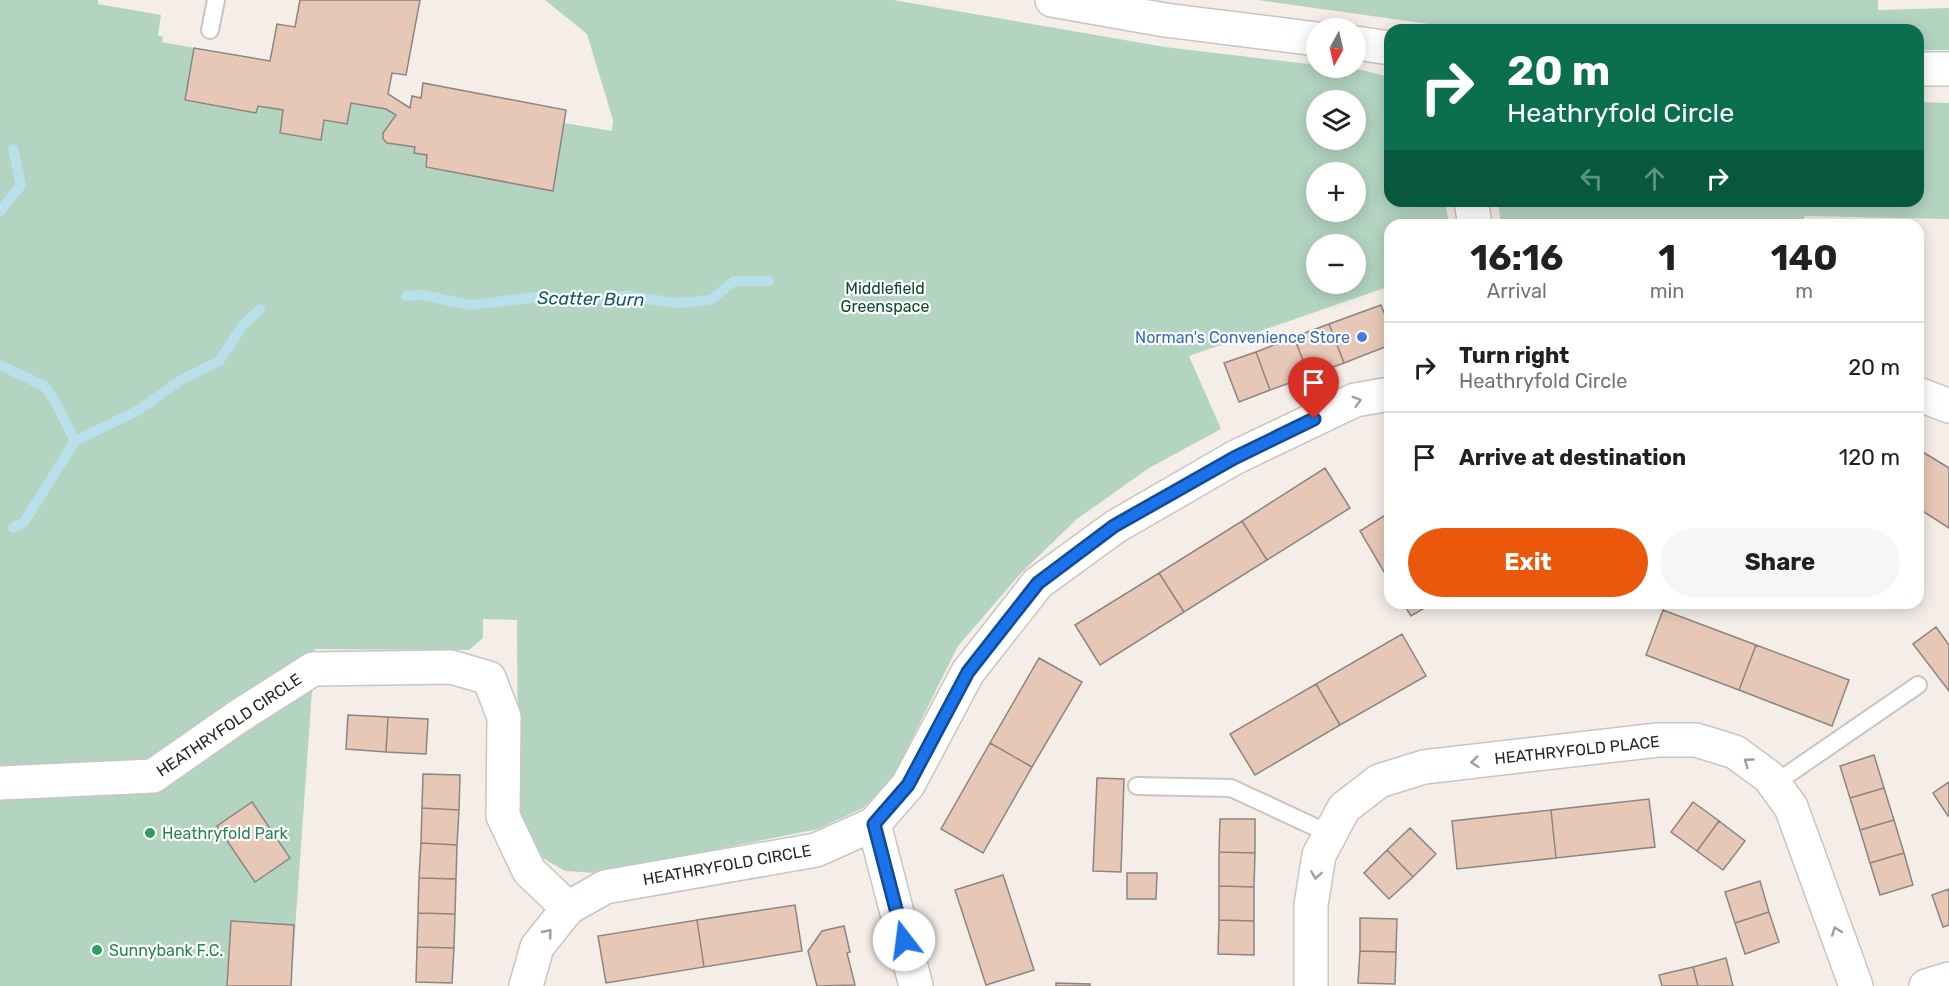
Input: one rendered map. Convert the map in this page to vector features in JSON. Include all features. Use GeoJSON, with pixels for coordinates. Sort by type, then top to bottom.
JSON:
{"type":"FeatureCollection","features":[{"type":"Feature","properties":{"kind":"street"},"geometry":{"type":"LineString","coordinates":[[1052,0],[1165,20],[1306,38]]}},
{"type":"Feature","properties":{"kind":"street"},"geometry":{"type":"LineString","coordinates":[[1366,44],[1384,47]]}},
{"type":"Feature","properties":{"kind":"street"},"geometry":{"type":"LineString","coordinates":[[1924,69],[1949,69]]}},
{"type":"Feature","properties":{"kind":"street","name":"HEATHRYFOLD CIRCLE"},"geometry":{"type":"LineString","coordinates":[[526,986],[537,947],[568,908],[605,887],[816,850],[874,824],[908,785],[968,672],[1038,583],[1114,526],[1234,458],[1355,400],[1384,395]]}},
{"type":"Feature","properties":{"kind":"street"},"geometry":{"type":"LineString","coordinates":[[1924,396],[1949,406]]}},
{"type":"Feature","properties":{"kind":"street","name":"HEATHRYFOLD CIRCLE"},"geometry":{"type":"LineString","coordinates":[[0,783],[153,776],[236,718],[313,669],[451,667],[489,678],[504,717],[503,816],[529,871],[568,908]]}},
{"type":"Feature","properties":{"kind":"street","name":"HEATHRYFOLD PLACE"},"geometry":{"type":"LineString","coordinates":[[1311,986],[1311,906],[1319,855],[1344,808],[1379,781],[1424,767],[1658,740],[1696,740],[1735,752],[1769,777],[1791,807],[1856,986]]}},
{"type":"Feature","properties":{"kind":"street"},"geometry":{"type":"LineString","coordinates":[[874,824],[916,986]]}},
{"type":"Feature","properties":{"kind":"street"},"geometry":{"type":"LineString","coordinates":[[1926,986],[1949,978]]}},
{"type":"Feature","properties":{"kind":"lane"},"geometry":{"type":"LineString","coordinates":[[210,30],[216,0]]}},
{"type":"Feature","properties":{"kind":"lane"},"geometry":{"type":"LineString","coordinates":[[1774,784],[1918,685]]}},
{"type":"Feature","properties":{"kind":"lane"},"geometry":{"type":"LineString","coordinates":[[1137,786],[1231,788],[1330,834]]}},
{"type":"Feature","properties":{"kind":"green space","name":"Middlefield Greenspace"},"geometry":{"type":"Polygon","coordinates":[[[0,0],[98,0],[98,4],[161,15],[158,35],[163,37],[162,42],[194,48],[185,100],[256,113],[258,106],[283,110],[280,133],[320,140],[324,120],[347,124],[351,103],[386,109],[396,115],[383,133],[383,139],[387,143],[415,147],[427,155],[426,167],[553,190],[564,123],[612,131],[613,120],[587,34],[545,0],[893,0],[1165,47],[1306,64],[1306,78],[1366,78],[1366,71],[1384,76],[1384,207],[1446,207],[1448,219],[1384,219],[1384,288],[1189,356],[1221,429],[1149,468],[1077,519],[1021,573],[958,646],[892,779],[863,808],[818,829],[597,873],[565,871],[541,857],[518,818],[517,620],[483,619],[483,638],[469,650],[315,649],[291,986],[0,986],[0,0]]]}},
{"type":"Feature","properties":{"kind":"green space"},"geometry":{"type":"Polygon","coordinates":[[[1258,0],[1878,0],[1878,10],[1949,8],[1949,50],[1924,50],[1924,24],[1429,24],[1258,0]]]}},
{"type":"Feature","properties":{"kind":"green space"},"geometry":{"type":"Polygon","coordinates":[[[1924,102],[1949,103],[1949,219],[1805,216],[1804,219],[1500,219],[1499,207],[1924,207],[1924,102]]]}},
{"type":"Feature","properties":{"kind":"building"},"geometry":{"type":"Polygon","coordinates":[[[300,0],[420,0],[406,75],[392,73],[388,94],[410,108],[412,96],[421,98],[423,83],[566,110],[553,191],[426,167],[427,155],[414,153],[415,147],[387,143],[383,139],[383,133],[396,115],[386,109],[351,103],[347,124],[324,120],[321,140],[280,133],[283,110],[258,106],[256,113],[185,100],[194,48],[270,61],[277,24],[295,27],[300,0]]]}},
{"type":"Feature","properties":{"kind":"building","name":"Norman's Convenience Store"},"geometry":{"type":"Polygon","coordinates":[[[1381,305],[1384,313],[1384,347],[1344,363],[1329,324],[1381,305]]]}},
{"type":"Feature","properties":{"kind":"building"},"geometry":{"type":"Polygon","coordinates":[[[1329,324],[1344,363],[1309,376],[1294,337],[1329,324]]]}},
{"type":"Feature","properties":{"kind":"building"},"geometry":{"type":"Polygon","coordinates":[[[1294,337],[1309,376],[1270,390],[1256,352],[1294,337]]]}},
{"type":"Feature","properties":{"kind":"building"},"geometry":{"type":"Polygon","coordinates":[[[1256,352],[1270,390],[1239,402],[1224,363],[1256,352]]]}},
{"type":"Feature","properties":{"kind":"building"},"geometry":{"type":"Polygon","coordinates":[[[1924,453],[1949,468],[1949,528],[1924,512],[1924,453]]]}},
{"type":"Feature","properties":{"kind":"building"},"geometry":{"type":"Polygon","coordinates":[[[1325,468],[1350,508],[1267,560],[1242,521],[1325,468]]]}},
{"type":"Feature","properties":{"kind":"building"},"geometry":{"type":"Polygon","coordinates":[[[1384,516],[1384,572],[1360,531],[1384,516]]]}},
{"type":"Feature","properties":{"kind":"building"},"geometry":{"type":"Polygon","coordinates":[[[1242,521],[1267,560],[1184,612],[1159,573],[1242,521]]]}},
{"type":"Feature","properties":{"kind":"building"},"geometry":{"type":"Polygon","coordinates":[[[1159,573],[1184,612],[1100,665],[1075,625],[1159,573]]]}},
{"type":"Feature","properties":{"kind":"building"},"geometry":{"type":"Polygon","coordinates":[[[1407,609],[1423,609],[1411,616],[1407,609]]]}},
{"type":"Feature","properties":{"kind":"building"},"geometry":{"type":"Polygon","coordinates":[[[1663,610],[1756,645],[1739,690],[1646,655],[1663,610]]]}},
{"type":"Feature","properties":{"kind":"building"},"geometry":{"type":"Polygon","coordinates":[[[1936,627],[1949,645],[1949,691],[1913,644],[1936,627]]]}},
{"type":"Feature","properties":{"kind":"building"},"geometry":{"type":"Polygon","coordinates":[[[1402,634],[1426,676],[1340,725],[1316,684],[1402,634]]]}},
{"type":"Feature","properties":{"kind":"building"},"geometry":{"type":"Polygon","coordinates":[[[1756,645],[1849,680],[1832,726],[1739,690],[1756,645]]]}},
{"type":"Feature","properties":{"kind":"building"},"geometry":{"type":"Polygon","coordinates":[[[1039,658],[1082,682],[1032,767],[990,743],[1039,658]]]}},
{"type":"Feature","properties":{"kind":"building"},"geometry":{"type":"Polygon","coordinates":[[[1316,684],[1340,725],[1255,775],[1230,734],[1316,684]]]}},
{"type":"Feature","properties":{"kind":"building"},"geometry":{"type":"Polygon","coordinates":[[[348,715],[388,717],[386,752],[346,749],[348,715]]]}},
{"type":"Feature","properties":{"kind":"building"},"geometry":{"type":"Polygon","coordinates":[[[388,717],[428,719],[426,754],[386,752],[388,717]]]}},
{"type":"Feature","properties":{"kind":"building"},"geometry":{"type":"Polygon","coordinates":[[[990,743],[1032,767],[983,853],[941,829],[990,743]]]}},
{"type":"Feature","properties":{"kind":"building"},"geometry":{"type":"Polygon","coordinates":[[[1874,755],[1884,788],[1850,798],[1840,766],[1874,755]]]}},
{"type":"Feature","properties":{"kind":"building"},"geometry":{"type":"Polygon","coordinates":[[[423,774],[460,775],[459,810],[422,808],[423,774]]]}},
{"type":"Feature","properties":{"kind":"building"},"geometry":{"type":"Polygon","coordinates":[[[1097,778],[1124,779],[1121,872],[1093,871],[1097,778]]]}},
{"type":"Feature","properties":{"kind":"building"},"geometry":{"type":"Polygon","coordinates":[[[1949,782],[1949,816],[1948,816],[1933,793],[1949,782]]]}},
{"type":"Feature","properties":{"kind":"building"},"geometry":{"type":"Polygon","coordinates":[[[1884,788],[1894,820],[1860,830],[1850,798],[1884,788]]]}},
{"type":"Feature","properties":{"kind":"building"},"geometry":{"type":"Polygon","coordinates":[[[1649,799],[1655,847],[1556,858],[1551,810],[1649,799]]]}},
{"type":"Feature","properties":{"kind":"building"},"geometry":{"type":"Polygon","coordinates":[[[252,802],[290,858],[255,882],[217,826],[252,802]]]}},
{"type":"Feature","properties":{"kind":"building"},"geometry":{"type":"Polygon","coordinates":[[[1693,802],[1719,821],[1697,851],[1671,832],[1693,802]]]}},
{"type":"Feature","properties":{"kind":"building"},"geometry":{"type":"Polygon","coordinates":[[[422,808],[459,810],[457,845],[421,843],[422,808]]]}},
{"type":"Feature","properties":{"kind":"building"},"geometry":{"type":"Polygon","coordinates":[[[1551,810],[1556,858],[1457,869],[1452,821],[1551,810]]]}},
{"type":"Feature","properties":{"kind":"building"},"geometry":{"type":"Polygon","coordinates":[[[1220,819],[1255,819],[1255,853],[1219,852],[1220,819]]]}},
{"type":"Feature","properties":{"kind":"building"},"geometry":{"type":"Polygon","coordinates":[[[1894,820],[1904,853],[1870,863],[1860,830],[1894,820]]]}},
{"type":"Feature","properties":{"kind":"building"},"geometry":{"type":"Polygon","coordinates":[[[1719,821],[1745,841],[1723,870],[1697,851],[1719,821]]]}},
{"type":"Feature","properties":{"kind":"building"},"geometry":{"type":"Polygon","coordinates":[[[1410,828],[1436,854],[1413,877],[1387,850],[1410,828]]]}},
{"type":"Feature","properties":{"kind":"building"},"geometry":{"type":"Polygon","coordinates":[[[421,843],[457,845],[456,879],[419,878],[421,843]]]}},
{"type":"Feature","properties":{"kind":"building"},"geometry":{"type":"Polygon","coordinates":[[[1387,850],[1413,877],[1389,899],[1364,873],[1387,850]]]}},
{"type":"Feature","properties":{"kind":"building"},"geometry":{"type":"Polygon","coordinates":[[[1219,852],[1255,853],[1254,887],[1219,886],[1219,852]]]}},
{"type":"Feature","properties":{"kind":"building"},"geometry":{"type":"Polygon","coordinates":[[[1904,853],[1913,885],[1880,895],[1870,863],[1904,853]]]}},
{"type":"Feature","properties":{"kind":"building"},"geometry":{"type":"Polygon","coordinates":[[[1127,873],[1157,873],[1156,899],[1127,899],[1127,873]]]}},
{"type":"Feature","properties":{"kind":"building"},"geometry":{"type":"Polygon","coordinates":[[[1003,875],[1034,970],[986,985],[955,890],[1003,875]]]}},
{"type":"Feature","properties":{"kind":"building"},"geometry":{"type":"Polygon","coordinates":[[[419,878],[456,879],[455,914],[418,913],[419,878]]]}},
{"type":"Feature","properties":{"kind":"building"},"geometry":{"type":"Polygon","coordinates":[[[1760,881],[1769,912],[1735,923],[1725,892],[1760,881]]]}},
{"type":"Feature","properties":{"kind":"building"},"geometry":{"type":"Polygon","coordinates":[[[1219,886],[1254,887],[1254,921],[1219,920],[1219,886]]]}},
{"type":"Feature","properties":{"kind":"building"},"geometry":{"type":"Polygon","coordinates":[[[1949,889],[1949,925],[1943,927],[1932,895],[1949,889]]]}},
{"type":"Feature","properties":{"kind":"building"},"geometry":{"type":"Polygon","coordinates":[[[795,905],[802,951],[704,967],[697,920],[795,905]]]}},
{"type":"Feature","properties":{"kind":"building"},"geometry":{"type":"Polygon","coordinates":[[[1769,912],[1779,942],[1745,954],[1735,923],[1769,912]]]}},
{"type":"Feature","properties":{"kind":"building"},"geometry":{"type":"Polygon","coordinates":[[[418,913],[455,914],[454,948],[417,947],[418,913]]]}},
{"type":"Feature","properties":{"kind":"building"},"geometry":{"type":"Polygon","coordinates":[[[1360,918],[1397,919],[1396,952],[1360,951],[1360,918]]]}},
{"type":"Feature","properties":{"kind":"building"},"geometry":{"type":"Polygon","coordinates":[[[697,920],[704,967],[606,983],[598,936],[697,920]]]}},
{"type":"Feature","properties":{"kind":"building"},"geometry":{"type":"Polygon","coordinates":[[[1219,920],[1254,921],[1254,955],[1218,954],[1219,920]]]}},
{"type":"Feature","properties":{"kind":"building"},"geometry":{"type":"Polygon","coordinates":[[[231,921],[294,925],[291,986],[227,986],[231,921]]]}},
{"type":"Feature","properties":{"kind":"building"},"geometry":{"type":"Polygon","coordinates":[[[844,926],[850,952],[847,953],[855,985],[817,986],[808,951],[822,931],[844,926]]]}},
{"type":"Feature","properties":{"kind":"building"},"geometry":{"type":"Polygon","coordinates":[[[417,947],[454,948],[452,983],[416,982],[417,947]]]}},
{"type":"Feature","properties":{"kind":"building"},"geometry":{"type":"Polygon","coordinates":[[[1360,951],[1396,952],[1395,984],[1358,983],[1360,951]]]}},
{"type":"Feature","properties":{"kind":"building"},"geometry":{"type":"Polygon","coordinates":[[[1726,958],[1733,986],[1698,986],[1693,967],[1726,958]]]}},
{"type":"Feature","properties":{"kind":"building"},"geometry":{"type":"Polygon","coordinates":[[[1693,967],[1698,986],[1662,986],[1659,975],[1693,967]]]}},
{"type":"Feature","properties":{"kind":"building"},"geometry":{"type":"Polygon","coordinates":[[[1056,983],[1090,984],[1090,986],[1056,986],[1056,983]]]}},
{"type":"Feature","properties":{"kind":"waterway"},"geometry":{"type":"LineString","coordinates":[[0,211],[21,185],[13,149]]}},
{"type":"Feature","properties":{"kind":"waterway","name":"Scatter Burn"},"geometry":{"type":"LineString","coordinates":[[406,296],[423,295],[469,305],[538,297],[573,301],[627,296],[676,303],[711,300],[734,281],[769,281]]}},
{"type":"Feature","properties":{"kind":"waterway","name":"Scatter Burn"},"geometry":{"type":"LineString","coordinates":[[13,528],[24,522],[75,441],[137,411],[181,380],[219,361],[243,325],[260,309]]}},
{"type":"Feature","properties":{"kind":"waterway"},"geometry":{"type":"LineString","coordinates":[[0,365],[44,386],[55,401],[75,441]]}},
{"type":"Feature","properties":{"kind":"place","name":"Norman's Convenience Store"},"geometry":{"type":"Point","coordinates":[1362,337]}},
{"type":"Feature","properties":{"kind":"place","name":"Heathryfold Park"},"geometry":{"type":"Point","coordinates":[150,833]}},
{"type":"Feature","properties":{"kind":"place","name":"Sunnybank F.C."},"geometry":{"type":"Point","coordinates":[97,950]}},
{"type":"Feature","properties":{"kind":"route"},"geometry":{"type":"LineString","coordinates":[[904,940],[874,824],[908,785],[968,672],[1038,583],[1114,526],[1234,458],[1314,419]]}}]}
